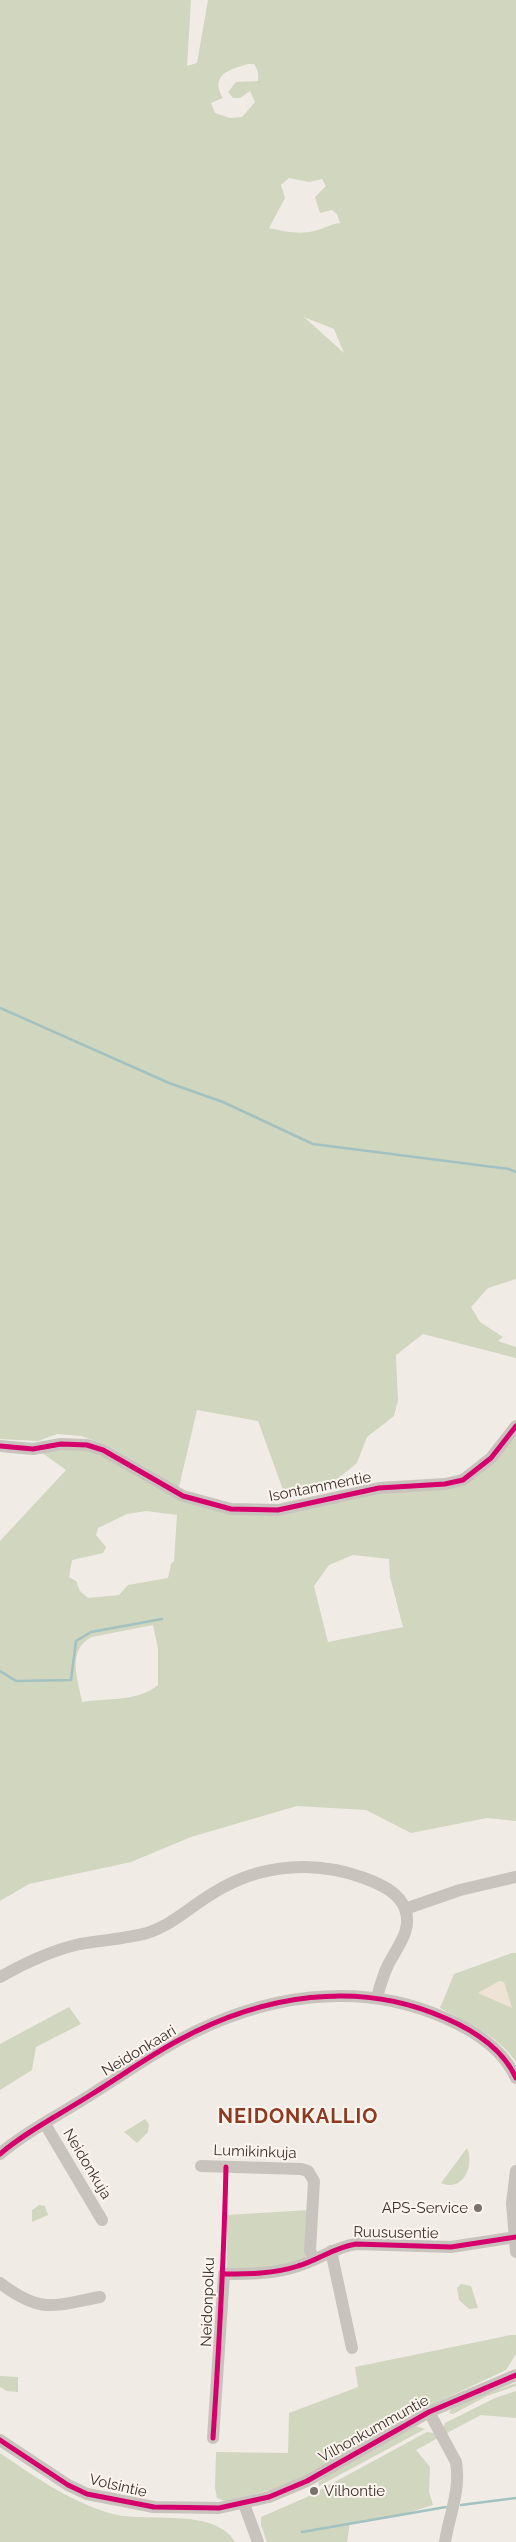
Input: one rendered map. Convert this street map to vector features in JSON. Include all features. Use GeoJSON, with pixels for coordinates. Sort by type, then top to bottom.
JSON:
{"type":"FeatureCollection","features":[{"type":"Feature","properties":{"kind":"street","name":"Isontammentie"},"geometry":{"type":"LineString","coordinates":[[0,1446],[33,1449],[60,1444],[87,1445],[103,1450],[183,1496],[231,1509],[278,1510],[379,1488],[463,1480],[491,1458],[516,1426]]}},
{"type":"Feature","properties":{"kind":"street"},"geometry":{"type":"LineString","coordinates":[[0,1977],[52,1952],[79,1944],[148,1933],[180,1916],[214,1892],[233,1882],[278,1868],[308,1867],[348,1872],[390,1890],[400,1899],[407,1918],[405,1932],[382,1978],[377,1997]]}},
{"type":"Feature","properties":{"kind":"street"},"geometry":{"type":"LineString","coordinates":[[405,1909],[460,1890],[515,1877]]}},
{"type":"Feature","properties":{"kind":"street","name":"Neidonkaari"},"geometry":{"type":"LineString","coordinates":[[0,2154],[44,2124],[182,2039],[245,2012],[316,1996],[377,1997],[408,2003],[453,2021],[498,2051],[516,2078]]}},
{"type":"Feature","properties":{"kind":"street","name":"Neidonkuja"},"geometry":{"type":"LineString","coordinates":[[44,2124],[102,2220]]}},
{"type":"Feature","properties":{"kind":"street","name":"Lumikinkuja"},"geometry":{"type":"LineString","coordinates":[[200,2166],[301,2169],[308,2171],[314,2181],[310,2250],[312,2260]]}},
{"type":"Feature","properties":{"kind":"street"},"geometry":{"type":"LineString","coordinates":[[516,2170],[512,2203],[516,2252]]}},
{"type":"Feature","properties":{"kind":"street","name":"Ruususentie"},"geometry":{"type":"LineString","coordinates":[[224,2274],[282,2270],[312,2260],[331,2251],[356,2244],[452,2246],[515,2237]]}},
{"type":"Feature","properties":{"kind":"street"},"geometry":{"type":"LineString","coordinates":[[331,2251],[352,2348]]}},
{"type":"Feature","properties":{"kind":"street","name":"Neidonpolku"},"geometry":{"type":"LineString","coordinates":[[213,2438],[224,2274]]}},
{"type":"Feature","properties":{"kind":"street"},"geometry":{"type":"LineString","coordinates":[[0,2283],[19,2297],[46,2307],[58,2307],[100,2297]]}},
{"type":"Feature","properties":{"kind":"street","name":"Vilhonkummuntie"},"geometry":{"type":"LineString","coordinates":[[244,2504],[269,2497],[307,2481],[429,2412],[516,2375]]}},
{"type":"Feature","properties":{"kind":"street"},"geometry":{"type":"LineString","coordinates":[[429,2412],[456,2462],[458,2470],[453,2511],[445,2542]]}},
{"type":"Feature","properties":{"kind":"street","name":"Volsintie"},"geometry":{"type":"LineString","coordinates":[[0,2440],[68,2485],[87,2494],[108,2500],[154,2507],[220,2508],[244,2504]]}},
{"type":"Feature","properties":{"kind":"street"},"geometry":{"type":"LineString","coordinates":[[244,2504],[258,2542]]}},
{"type":"Feature","properties":{"kind":"green space"},"geometry":{"type":"Polygon","coordinates":[[[0,0],[191,0],[187,66],[197,63],[208,0],[516,0],[516,1279],[488,1288],[471,1307],[480,1322],[503,1337],[498,1341],[516,1347],[516,1358],[423,1334],[396,1355],[398,1401],[394,1416],[367,1437],[357,1463],[330,1484],[286,1498],[258,1421],[197,1410],[179,1487],[107,1445],[81,1436],[57,1434],[38,1441],[0,1439],[0,0]],[[248,64],[228,71],[220,78],[218,84],[223,98],[211,103],[215,113],[230,118],[242,117],[255,102],[250,91],[240,98],[233,98],[228,92],[236,82],[258,81],[258,72],[254,64],[248,64]],[[289,178],[281,185],[285,198],[269,228],[303,233],[340,223],[337,214],[332,210],[320,213],[315,197],[326,186],[322,179],[309,182],[289,178]],[[304,317],[344,353],[334,329],[304,317]]]}},
{"type":"Feature","properties":{"kind":"green space"},"geometry":{"type":"Polygon","coordinates":[[[516,1433],[516,1821],[487,1818],[411,1833],[366,1810],[297,1806],[191,1837],[131,1862],[29,1884],[0,1901],[0,1541],[66,1470],[41,1452],[84,1448],[231,1513],[380,1492],[458,1487],[516,1433]],[[146,1511],[127,1514],[98,1528],[96,1535],[106,1547],[103,1553],[72,1560],[69,1577],[76,1581],[80,1591],[88,1598],[119,1595],[128,1585],[168,1578],[171,1564],[174,1561],[177,1515],[146,1511]],[[353,1555],[329,1565],[314,1586],[328,1642],[403,1627],[390,1577],[389,1559],[353,1555]],[[153,1625],[92,1637],[79,1649],[76,1657],[82,1702],[131,1697],[158,1685],[158,1649],[153,1625]]]}},
{"type":"Feature","properties":{"kind":"green space"},"geometry":{"type":"Polygon","coordinates":[[[516,1953],[516,2062],[492,2038],[440,2008],[454,1974],[516,1953]]]}},
{"type":"Feature","properties":{"kind":"green space"},"geometry":{"type":"Polygon","coordinates":[[[69,2007],[81,2024],[36,2047],[32,2070],[0,2090],[0,2044],[69,2007]]]}},
{"type":"Feature","properties":{"kind":"green space"},"geometry":{"type":"Polygon","coordinates":[[[145,2119],[149,2124],[148,2132],[137,2143],[124,2132],[145,2119]]]}},
{"type":"Feature","properties":{"kind":"green space"},"geometry":{"type":"Polygon","coordinates":[[[467,2148],[469,2162],[465,2176],[455,2184],[441,2183],[467,2148]]]}},
{"type":"Feature","properties":{"kind":"green space"},"geometry":{"type":"Polygon","coordinates":[[[39,2205],[45,2206],[48,2215],[32,2222],[32,2210],[39,2205]]]}},
{"type":"Feature","properties":{"kind":"green space"},"geometry":{"type":"Polygon","coordinates":[[[309,2210],[305,2258],[273,2267],[227,2272],[227,2215],[309,2210]]]}},
{"type":"Feature","properties":{"kind":"green space"},"geometry":{"type":"Polygon","coordinates":[[[461,2284],[471,2286],[478,2308],[469,2309],[459,2300],[457,2288],[461,2284]]]}},
{"type":"Feature","properties":{"kind":"green space"},"geometry":{"type":"Polygon","coordinates":[[[516,2335],[516,2354],[506,2370],[412,2414],[309,2474],[279,2488],[225,2501],[217,2498],[215,2488],[216,2452],[288,2453],[289,2413],[358,2387],[355,2367],[516,2335]]]}},
{"type":"Feature","properties":{"kind":"green space"},"geometry":{"type":"Polygon","coordinates":[[[0,2376],[18,2377],[18,2392],[7,2391],[0,2387],[0,2376]]]}},
{"type":"Feature","properties":{"kind":"green space"},"geometry":{"type":"Polygon","coordinates":[[[516,2383],[516,2386],[487,2396],[453,2414],[449,2413],[453,2406],[516,2383]]]}},
{"type":"Feature","properties":{"kind":"green space"},"geometry":{"type":"Polygon","coordinates":[[[516,2391],[516,2418],[481,2415],[445,2434],[443,2428],[445,2423],[495,2398],[516,2391]]]}},
{"type":"Feature","properties":{"kind":"green space"},"geometry":{"type":"Polygon","coordinates":[[[416,2426],[425,2429],[319,2486],[318,2483],[328,2475],[416,2426]]]}},
{"type":"Feature","properties":{"kind":"green space"},"geometry":{"type":"Polygon","coordinates":[[[427,2432],[434,2433],[438,2438],[416,2450],[430,2467],[429,2492],[433,2505],[398,2516],[350,2523],[347,2542],[267,2542],[261,2525],[261,2517],[307,2497],[427,2432]]]}},
{"type":"Feature","properties":{"kind":"green space"},"geometry":{"type":"Polygon","coordinates":[[[0,2453],[52,2487],[94,2508],[124,2516],[195,2520],[211,2524],[225,2531],[235,2542],[0,2542],[0,2453]]]}},
{"type":"Feature","properties":{"kind":"shaded area"},"geometry":{"type":"Polygon","coordinates":[[[499,1981],[504,1982],[512,2008],[478,1993],[499,1981]]]}},
{"type":"Feature","properties":{"kind":"waterway"},"geometry":{"type":"LineString","coordinates":[[0,1008],[169,1083],[223,1102],[313,1144],[509,1169],[516,1172]]}},
{"type":"Feature","properties":{"kind":"waterway"},"geometry":{"type":"LineString","coordinates":[[0,1671],[16,1681],[71,1680],[76,1641],[91,1632],[162,1619]]}},
{"type":"Feature","properties":{"kind":"waterway"},"geometry":{"type":"LineString","coordinates":[[461,2505],[516,2498]]}},
{"type":"Feature","properties":{"kind":"waterway"},"geometry":{"type":"LineString","coordinates":[[302,2532],[446,2507]]}},
{"type":"Feature","properties":{"kind":"cycle path"},"geometry":{"type":"LineString","coordinates":[[0,1446],[33,1449],[61,1444],[87,1445],[103,1450],[183,1496],[231,1509],[278,1510],[379,1488],[445,1484],[463,1480],[491,1458],[516,1426]]}},
{"type":"Feature","properties":{"kind":"cycle path"},"geometry":{"type":"LineString","coordinates":[[0,2154],[33,2130],[179,2040],[243,2012],[277,2003],[310,1998],[344,1996],[378,1999],[412,2006],[445,2018],[466,2028],[495,2049],[516,2078]]}},
{"type":"Feature","properties":{"kind":"cycle path"},"geometry":{"type":"LineString","coordinates":[[213,2438],[226,2167]]}},
{"type":"Feature","properties":{"kind":"cycle path"},"geometry":{"type":"LineString","coordinates":[[224,2274],[261,2273],[289,2269],[356,2244],[451,2247],[516,2237]]}},
{"type":"Feature","properties":{"kind":"cycle path"},"geometry":{"type":"LineString","coordinates":[[0,2440],[68,2485],[87,2494],[154,2507],[219,2508],[269,2497],[307,2481],[429,2412],[516,2375]]}},
{"type":"Feature","properties":{"kind":"place","name":"APS-Service"},"geometry":{"type":"Point","coordinates":[478,2208]}},
{"type":"Feature","properties":{"kind":"place","name":"Vilhontie"},"geometry":{"type":"Point","coordinates":[314,2491]}},
{"type":"Feature","properties":{"kind":"district","name":"NEIDONKALLIO"},"geometry":{"type":"Point","coordinates":[298,2117]}}]}
